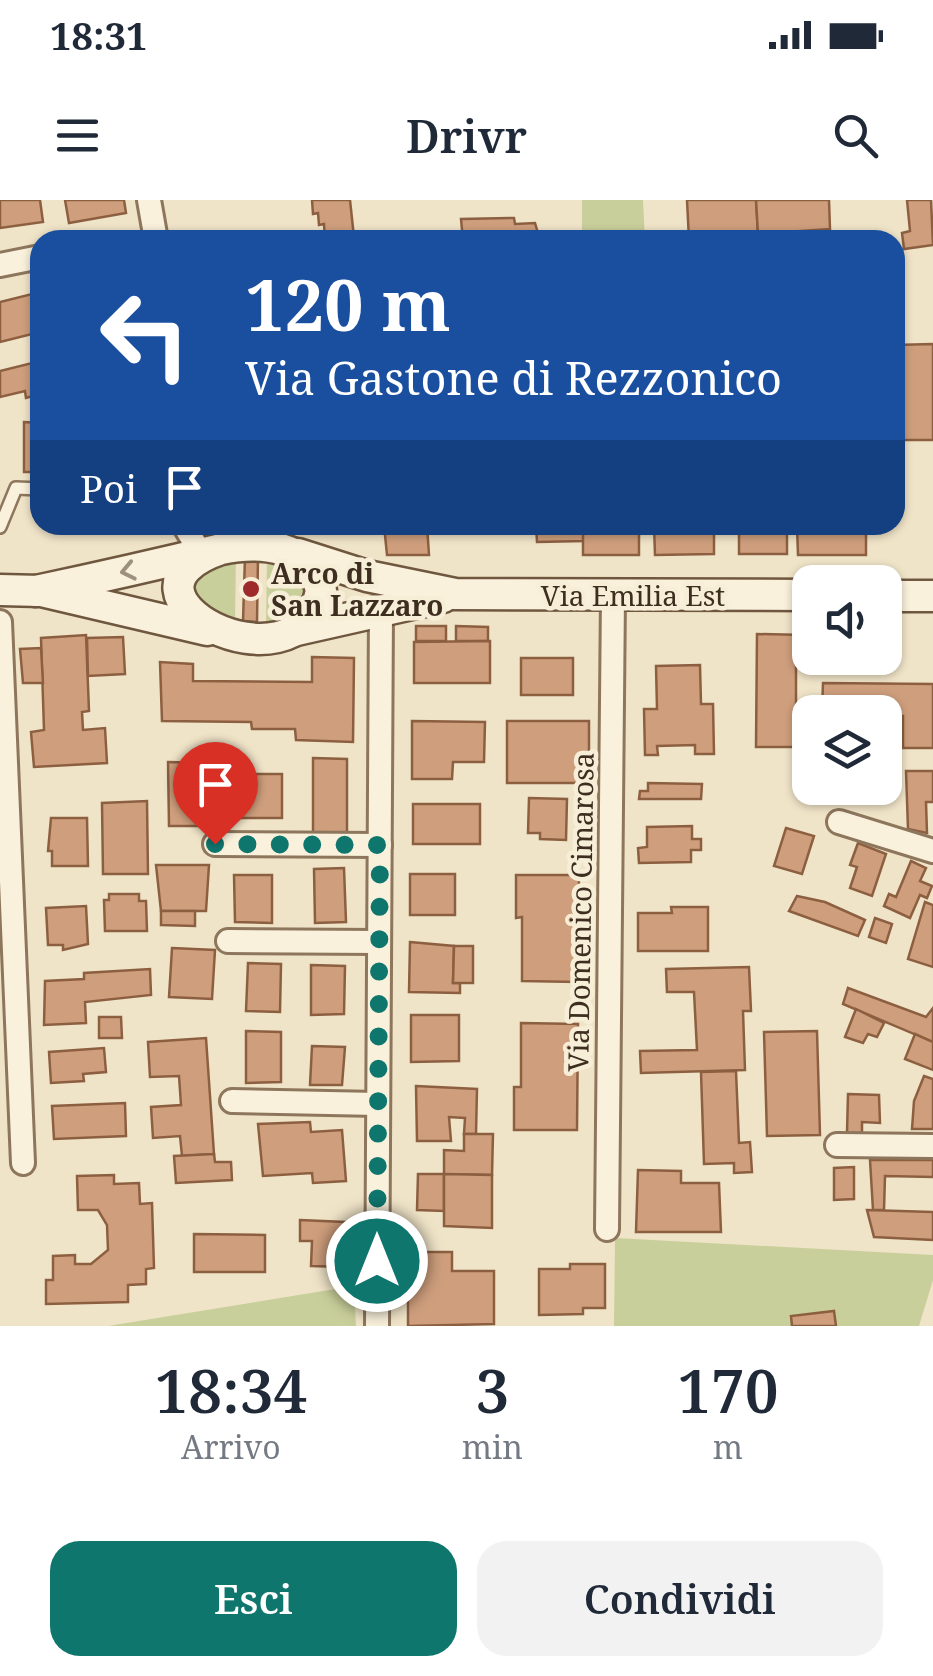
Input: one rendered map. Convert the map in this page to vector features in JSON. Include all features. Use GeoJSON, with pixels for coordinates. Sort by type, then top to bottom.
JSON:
{"type":"FeatureCollection","features":[{"type":"Feature","properties":{"kind":"main road","name":"Via Emilia Est"},"geometry":{"type":"LineString","coordinates":[[0,590],[36,590],[259,545],[368,576],[455,594],[792,595]]}},
{"type":"Feature","properties":{"kind":"main road"},"geometry":{"type":"LineString","coordinates":[[211,552],[196,558],[184,571],[179,590],[191,616],[220,633]]}},
{"type":"Feature","properties":{"kind":"main road"},"geometry":{"type":"LineString","coordinates":[[292,632],[312,615],[321,591],[312,570],[294,552]]}},
{"type":"Feature","properties":{"kind":"main road","name":"Via Emilia Est"},"geometry":{"type":"LineString","coordinates":[[36,590],[256,638],[455,594]]}},
{"type":"Feature","properties":{"kind":"main road"},"geometry":{"type":"LineString","coordinates":[[902,596],[933,596]]}},
{"type":"Feature","properties":{"kind":"street"},"geometry":{"type":"LineString","coordinates":[[149,200],[149,230]]}},
{"type":"Feature","properties":{"kind":"street"},"geometry":{"type":"LineString","coordinates":[[0,265],[30,260]]}},
{"type":"Feature","properties":{"kind":"street"},"geometry":{"type":"LineString","coordinates":[[194,535],[211,552]]}},
{"type":"Feature","properties":{"kind":"street","name":"Via Domenico Cimarosa"},"geometry":{"type":"LineString","coordinates":[[607,1229],[613,595]]}},
{"type":"Feature","properties":{"kind":"street"},"geometry":{"type":"LineString","coordinates":[[377,1326],[380,610]]}},
{"type":"Feature","properties":{"kind":"street"},"geometry":{"type":"LineString","coordinates":[[0,622],[7,941],[23,1163]]}},
{"type":"Feature","properties":{"kind":"street"},"geometry":{"type":"LineString","coordinates":[[839,822],[933,851]]}},
{"type":"Feature","properties":{"kind":"street"},"geometry":{"type":"LineString","coordinates":[[215,844],[380,845]]}},
{"type":"Feature","properties":{"kind":"street"},"geometry":{"type":"LineString","coordinates":[[228,941],[379,942]]}},
{"type":"Feature","properties":{"kind":"street"},"geometry":{"type":"LineString","coordinates":[[232,1102],[378,1104]]}},
{"type":"Feature","properties":{"kind":"street"},"geometry":{"type":"LineString","coordinates":[[836,1145],[933,1146]]}},
{"type":"Feature","properties":{"kind":"lane"},"geometry":{"type":"LineString","coordinates":[[0,527],[16,488],[30,488]]}},
{"type":"Feature","properties":{"kind":"green space"},"geometry":{"type":"Polygon","coordinates":[[[582,200],[643,200],[644,230],[582,230],[582,200]]]}},
{"type":"Feature","properties":{"kind":"green space"},"geometry":{"type":"Polygon","coordinates":[[[236,555],[235,623],[207,614],[191,581],[236,555]]]}},
{"type":"Feature","properties":{"kind":"green space"},"geometry":{"type":"Polygon","coordinates":[[[267,556],[305,573],[307,605],[266,624],[267,556]]]}},
{"type":"Feature","properties":{"kind":"green space"},"geometry":{"type":"Polygon","coordinates":[[[615,1238],[933,1255],[933,1280],[919,1326],[614,1326],[615,1238]]]}},
{"type":"Feature","properties":{"kind":"green space"},"geometry":{"type":"Polygon","coordinates":[[[354,1286],[356,1326],[108,1326],[354,1286]]]}},
{"type":"Feature","properties":{"kind":"building"},"geometry":{"type":"Polygon","coordinates":[[[0,200],[40,200],[43,222],[0,228],[0,200]]]}},
{"type":"Feature","properties":{"kind":"building"},"geometry":{"type":"Polygon","coordinates":[[[65,200],[124,200],[126,213],[69,223],[65,200]]]}},
{"type":"Feature","properties":{"kind":"building"},"geometry":{"type":"Polygon","coordinates":[[[312,200],[350,200],[353,230],[324,230],[324,224],[319,225],[318,213],[313,214],[312,200]]]}},
{"type":"Feature","properties":{"kind":"building"},"geometry":{"type":"Polygon","coordinates":[[[687,200],[756,200],[758,230],[688,230],[687,200]]]}},
{"type":"Feature","properties":{"kind":"building"},"geometry":{"type":"Polygon","coordinates":[[[756,200],[829,200],[830,229],[758,230],[756,200]]]}},
{"type":"Feature","properties":{"kind":"building"},"geometry":{"type":"Polygon","coordinates":[[[907,200],[931,200],[933,245],[905,249],[905,232],[910,231],[907,200]]]}},
{"type":"Feature","properties":{"kind":"building"},"geometry":{"type":"Polygon","coordinates":[[[514,218],[515,224],[535,223],[537,230],[462,230],[461,219],[514,218]]]}},
{"type":"Feature","properties":{"kind":"building"},"geometry":{"type":"Polygon","coordinates":[[[30,294],[30,334],[0,342],[0,302],[30,294]]]}},
{"type":"Feature","properties":{"kind":"building"},"geometry":{"type":"Polygon","coordinates":[[[933,344],[933,440],[905,440],[905,345],[933,344]]]}},
{"type":"Feature","properties":{"kind":"building"},"geometry":{"type":"Polygon","coordinates":[[[30,364],[30,397],[26,398],[25,391],[0,397],[0,371],[30,364]]]}},
{"type":"Feature","properties":{"kind":"building"},"geometry":{"type":"Polygon","coordinates":[[[24,422],[30,422],[30,472],[24,472],[24,422]]]}},
{"type":"Feature","properties":{"kind":"building"},"geometry":{"type":"Polygon","coordinates":[[[385,535],[428,535],[429,555],[387,555],[385,535]]]}},
{"type":"Feature","properties":{"kind":"building"},"geometry":{"type":"Polygon","coordinates":[[[537,535],[584,535],[584,541],[537,542],[537,535]]]}},
{"type":"Feature","properties":{"kind":"building"},"geometry":{"type":"Polygon","coordinates":[[[583,535],[639,535],[639,555],[583,555],[583,535]]]}},
{"type":"Feature","properties":{"kind":"building"},"geometry":{"type":"Polygon","coordinates":[[[654,535],[714,535],[714,554],[655,555],[654,535]]]}},
{"type":"Feature","properties":{"kind":"building"},"geometry":{"type":"Polygon","coordinates":[[[739,535],[787,535],[787,554],[739,554],[739,535]]]}},
{"type":"Feature","properties":{"kind":"building"},"geometry":{"type":"Polygon","coordinates":[[[797,535],[866,535],[866,555],[798,555],[797,535]]]}},
{"type":"Feature","properties":{"kind":"building","name":"Arco di San Lazzaro"},"geometry":{"type":"Polygon","coordinates":[[[245,557],[258,557],[257,622],[243,621],[245,557]]]}},
{"type":"Feature","properties":{"kind":"building"},"geometry":{"type":"Polygon","coordinates":[[[416,626],[446,626],[446,641],[416,641],[416,626]]]}},
{"type":"Feature","properties":{"kind":"building"},"geometry":{"type":"Polygon","coordinates":[[[456,626],[488,627],[488,641],[456,641],[456,626]]]}},
{"type":"Feature","properties":{"kind":"building"},"geometry":{"type":"Polygon","coordinates":[[[757,634],[792,635],[796,695],[792,695],[792,747],[756,747],[757,634]]]}},
{"type":"Feature","properties":{"kind":"building"},"geometry":{"type":"Polygon","coordinates":[[[86,635],[89,711],[82,712],[83,730],[105,728],[107,763],[34,767],[31,732],[44,730],[41,638],[86,635]]]}},
{"type":"Feature","properties":{"kind":"building"},"geometry":{"type":"Polygon","coordinates":[[[123,637],[125,674],[88,676],[87,638],[123,637]]]}},
{"type":"Feature","properties":{"kind":"building"},"geometry":{"type":"Polygon","coordinates":[[[490,641],[490,683],[414,683],[414,642],[490,641]]]}},
{"type":"Feature","properties":{"kind":"building"},"geometry":{"type":"Polygon","coordinates":[[[41,648],[43,683],[23,683],[20,649],[41,648]]]}},
{"type":"Feature","properties":{"kind":"building"},"geometry":{"type":"Polygon","coordinates":[[[312,657],[354,658],[353,742],[296,740],[295,729],[252,729],[251,722],[162,721],[160,662],[193,664],[193,681],[312,682],[312,657]]]}},
{"type":"Feature","properties":{"kind":"building"},"geometry":{"type":"Polygon","coordinates":[[[521,658],[573,658],[573,695],[521,695],[521,658]]]}},
{"type":"Feature","properties":{"kind":"building"},"geometry":{"type":"Polygon","coordinates":[[[700,665],[701,704],[713,704],[714,754],[695,754],[695,745],[657,746],[658,755],[645,755],[644,709],[657,709],[656,666],[700,665]]]}},
{"type":"Feature","properties":{"kind":"building"},"geometry":{"type":"Polygon","coordinates":[[[823,683],[933,684],[933,748],[903,748],[902,695],[823,695],[823,683]]]}},
{"type":"Feature","properties":{"kind":"building"},"geometry":{"type":"Polygon","coordinates":[[[412,721],[485,722],[484,762],[453,762],[452,779],[412,779],[412,721]]]}},
{"type":"Feature","properties":{"kind":"building"},"geometry":{"type":"Polygon","coordinates":[[[507,721],[589,721],[589,783],[507,783],[507,721]]]}},
{"type":"Feature","properties":{"kind":"building"},"geometry":{"type":"Polygon","coordinates":[[[313,758],[347,759],[347,834],[313,834],[313,758]]]}},
{"type":"Feature","properties":{"kind":"building"},"geometry":{"type":"Polygon","coordinates":[[[168,762],[205,763],[205,814],[198,814],[198,826],[169,826],[168,762]]]}},
{"type":"Feature","properties":{"kind":"building"},"geometry":{"type":"Polygon","coordinates":[[[906,771],[933,771],[933,802],[926,802],[927,833],[908,829],[906,771]]]}},
{"type":"Feature","properties":{"kind":"building"},"geometry":{"type":"Polygon","coordinates":[[[239,774],[282,774],[282,818],[238,818],[239,774]]]}},
{"type":"Feature","properties":{"kind":"building"},"geometry":{"type":"Polygon","coordinates":[[[648,783],[702,784],[701,799],[639,799],[640,791],[648,791],[648,783]]]}},
{"type":"Feature","properties":{"kind":"building"},"geometry":{"type":"Polygon","coordinates":[[[529,798],[567,799],[566,840],[540,839],[540,833],[528,833],[529,798]]]}},
{"type":"Feature","properties":{"kind":"building"},"geometry":{"type":"Polygon","coordinates":[[[147,801],[148,874],[103,874],[102,803],[147,801]]]}},
{"type":"Feature","properties":{"kind":"building"},"geometry":{"type":"Polygon","coordinates":[[[413,804],[480,804],[480,844],[413,844],[413,804]]]}},
{"type":"Feature","properties":{"kind":"building"},"geometry":{"type":"Polygon","coordinates":[[[51,818],[87,818],[88,866],[52,866],[52,851],[48,851],[51,818]]]}},
{"type":"Feature","properties":{"kind":"building"},"geometry":{"type":"Polygon","coordinates":[[[692,826],[692,839],[701,839],[701,850],[691,850],[691,862],[639,863],[638,848],[647,847],[647,827],[692,826]]]}},
{"type":"Feature","properties":{"kind":"building"},"geometry":{"type":"Polygon","coordinates":[[[786,828],[814,836],[802,874],[774,866],[786,828]]]}},
{"type":"Feature","properties":{"kind":"building"},"geometry":{"type":"Polygon","coordinates":[[[858,843],[886,854],[872,896],[850,888],[857,867],[850,865],[858,843]]]}},
{"type":"Feature","properties":{"kind":"building"},"geometry":{"type":"Polygon","coordinates":[[[911,861],[926,868],[920,881],[932,886],[927,898],[920,895],[910,918],[884,906],[889,894],[896,897],[911,861]]]}},
{"type":"Feature","properties":{"kind":"building"},"geometry":{"type":"Polygon","coordinates":[[[156,865],[209,865],[206,911],[161,911],[156,865]]]}},
{"type":"Feature","properties":{"kind":"building"},"geometry":{"type":"Polygon","coordinates":[[[344,868],[346,922],[315,923],[314,869],[344,868]]]}},
{"type":"Feature","properties":{"kind":"building"},"geometry":{"type":"Polygon","coordinates":[[[410,874],[455,874],[455,915],[410,915],[410,874]]]}},
{"type":"Feature","properties":{"kind":"building"},"geometry":{"type":"Polygon","coordinates":[[[234,875],[272,875],[272,923],[235,922],[234,875]]]}},
{"type":"Feature","properties":{"kind":"building"},"geometry":{"type":"Polygon","coordinates":[[[516,875],[579,875],[578,982],[522,981],[522,917],[516,918],[516,875]]]}},
{"type":"Feature","properties":{"kind":"building"},"geometry":{"type":"Polygon","coordinates":[[[109,894],[139,894],[139,901],[146,901],[147,931],[105,931],[104,900],[109,900],[109,894]]]}},
{"type":"Feature","properties":{"kind":"building"},"geometry":{"type":"Polygon","coordinates":[[[797,896],[825,902],[865,920],[858,936],[789,911],[797,896]]]}},
{"type":"Feature","properties":{"kind":"building"},"geometry":{"type":"Polygon","coordinates":[[[925,902],[933,905],[933,967],[908,959],[925,902]]]}},
{"type":"Feature","properties":{"kind":"building"},"geometry":{"type":"Polygon","coordinates":[[[86,906],[88,944],[63,950],[63,945],[48,945],[46,908],[86,906]]]}},
{"type":"Feature","properties":{"kind":"building"},"geometry":{"type":"Polygon","coordinates":[[[671,907],[708,907],[708,951],[638,951],[638,913],[672,913],[671,907]]]}},
{"type":"Feature","properties":{"kind":"building"},"geometry":{"type":"Polygon","coordinates":[[[161,911],[195,911],[195,926],[161,925],[161,911]]]}},
{"type":"Feature","properties":{"kind":"building"},"geometry":{"type":"Polygon","coordinates":[[[875,918],[892,924],[886,943],[869,937],[875,918]]]}},
{"type":"Feature","properties":{"kind":"building"},"geometry":{"type":"Polygon","coordinates":[[[410,942],[454,946],[453,983],[460,983],[460,993],[409,992],[410,942]]]}},
{"type":"Feature","properties":{"kind":"building"},"geometry":{"type":"Polygon","coordinates":[[[454,946],[473,946],[473,983],[453,983],[454,946]]]}},
{"type":"Feature","properties":{"kind":"building"},"geometry":{"type":"Polygon","coordinates":[[[172,948],[215,950],[212,999],[169,997],[172,948]]]}},
{"type":"Feature","properties":{"kind":"building"},"geometry":{"type":"Polygon","coordinates":[[[248,963],[281,964],[280,1012],[246,1011],[248,963]]]}},
{"type":"Feature","properties":{"kind":"building"},"geometry":{"type":"Polygon","coordinates":[[[311,965],[345,966],[344,1014],[311,1015],[311,965]]]}},
{"type":"Feature","properties":{"kind":"building"},"geometry":{"type":"Polygon","coordinates":[[[749,967],[751,1011],[743,1011],[745,1070],[641,1073],[640,1051],[697,1050],[694,992],[667,992],[666,969],[749,967]]]}},
{"type":"Feature","properties":{"kind":"building"},"geometry":{"type":"Polygon","coordinates":[[[150,969],[151,995],[85,1002],[86,1023],[44,1025],[45,981],[84,979],[84,973],[150,969]]]}},
{"type":"Feature","properties":{"kind":"building"},"geometry":{"type":"Polygon","coordinates":[[[848,988],[926,1017],[933,1008],[933,1042],[843,1004],[848,988]]]}},
{"type":"Feature","properties":{"kind":"building"},"geometry":{"type":"Polygon","coordinates":[[[856,1009],[884,1023],[877,1037],[868,1034],[863,1043],[845,1037],[856,1009]]]}},
{"type":"Feature","properties":{"kind":"building"},"geometry":{"type":"Polygon","coordinates":[[[411,1015],[459,1015],[459,1061],[411,1062],[411,1015]]]}},
{"type":"Feature","properties":{"kind":"building"},"geometry":{"type":"Polygon","coordinates":[[[99,1017],[121,1017],[122,1038],[99,1038],[99,1017]]]}},
{"type":"Feature","properties":{"kind":"building"},"geometry":{"type":"Polygon","coordinates":[[[521,1023],[578,1024],[577,1130],[514,1130],[514,1087],[521,1087],[521,1023]]]}},
{"type":"Feature","properties":{"kind":"building"},"geometry":{"type":"Polygon","coordinates":[[[246,1031],[281,1032],[281,1082],[246,1083],[246,1031]]]}},
{"type":"Feature","properties":{"kind":"building"},"geometry":{"type":"Polygon","coordinates":[[[817,1031],[820,1135],[767,1136],[764,1032],[817,1031]]]}},
{"type":"Feature","properties":{"kind":"building"},"geometry":{"type":"Polygon","coordinates":[[[915,1034],[933,1042],[933,1070],[905,1059],[915,1034]]]}},
{"type":"Feature","properties":{"kind":"building"},"geometry":{"type":"Polygon","coordinates":[[[206,1038],[214,1154],[182,1156],[180,1136],[153,1138],[151,1107],[181,1105],[179,1076],[150,1077],[148,1042],[206,1038]]]}},
{"type":"Feature","properties":{"kind":"building"},"geometry":{"type":"Polygon","coordinates":[[[312,1046],[345,1047],[342,1085],[310,1085],[312,1046]]]}},
{"type":"Feature","properties":{"kind":"building"},"geometry":{"type":"Polygon","coordinates":[[[104,1048],[106,1072],[83,1074],[84,1081],[51,1083],[49,1052],[104,1048]]]}},
{"type":"Feature","properties":{"kind":"building"},"geometry":{"type":"Polygon","coordinates":[[[736,1071],[739,1143],[750,1142],[752,1172],[734,1173],[734,1163],[704,1164],[701,1072],[736,1071]]]}},
{"type":"Feature","properties":{"kind":"building"},"geometry":{"type":"Polygon","coordinates":[[[924,1076],[933,1079],[933,1129],[912,1129],[914,1101],[924,1076]]]}},
{"type":"Feature","properties":{"kind":"building"},"geometry":{"type":"Polygon","coordinates":[[[416,1086],[477,1089],[476,1134],[464,1134],[465,1118],[449,1117],[451,1141],[417,1141],[416,1086]]]}},
{"type":"Feature","properties":{"kind":"building"},"geometry":{"type":"Polygon","coordinates":[[[848,1094],[879,1095],[880,1123],[862,1122],[862,1133],[847,1133],[848,1094]]]}},
{"type":"Feature","properties":{"kind":"building"},"geometry":{"type":"Polygon","coordinates":[[[125,1103],[126,1136],[54,1139],[52,1106],[125,1103]]]}},
{"type":"Feature","properties":{"kind":"building"},"geometry":{"type":"Polygon","coordinates":[[[310,1122],[311,1132],[342,1130],[346,1181],[313,1183],[312,1173],[263,1176],[258,1124],[310,1122]]]}},
{"type":"Feature","properties":{"kind":"building"},"geometry":{"type":"Polygon","coordinates":[[[464,1134],[493,1134],[492,1175],[444,1174],[444,1150],[464,1151],[464,1134]]]}},
{"type":"Feature","properties":{"kind":"building"},"geometry":{"type":"Polygon","coordinates":[[[214,1154],[215,1162],[231,1162],[232,1180],[176,1183],[174,1156],[214,1154]]]}},
{"type":"Feature","properties":{"kind":"building"},"geometry":{"type":"Polygon","coordinates":[[[870,1160],[933,1160],[933,1177],[885,1176],[884,1210],[873,1210],[870,1160]]]}},
{"type":"Feature","properties":{"kind":"building"},"geometry":{"type":"Polygon","coordinates":[[[854,1167],[854,1199],[834,1200],[834,1168],[854,1167]]]}},
{"type":"Feature","properties":{"kind":"building"},"geometry":{"type":"Polygon","coordinates":[[[638,1170],[681,1171],[681,1183],[719,1183],[721,1232],[636,1232],[638,1170]]]}},
{"type":"Feature","properties":{"kind":"building"},"geometry":{"type":"Polygon","coordinates":[[[418,1174],[444,1174],[444,1211],[417,1210],[418,1174]]]}},
{"type":"Feature","properties":{"kind":"building"},"geometry":{"type":"Polygon","coordinates":[[[444,1174],[492,1175],[492,1228],[444,1226],[444,1174]]]}},
{"type":"Feature","properties":{"kind":"building"},"geometry":{"type":"Polygon","coordinates":[[[114,1175],[114,1184],[139,1183],[140,1204],[152,1203],[154,1268],[146,1269],[146,1284],[128,1285],[128,1302],[46,1304],[46,1280],[53,1280],[53,1256],[75,1255],[75,1264],[91,1264],[108,1250],[107,1225],[98,1210],[78,1210],[77,1176],[114,1175]]]}},
{"type":"Feature","properties":{"kind":"building"},"geometry":{"type":"Polygon","coordinates":[[[867,1210],[933,1212],[933,1240],[874,1237],[867,1210]]]}},
{"type":"Feature","properties":{"kind":"building"},"geometry":{"type":"Polygon","coordinates":[[[300,1220],[345,1222],[344,1267],[311,1266],[312,1241],[300,1241],[300,1220]]]}},
{"type":"Feature","properties":{"kind":"building"},"geometry":{"type":"Polygon","coordinates":[[[194,1234],[265,1235],[265,1272],[194,1272],[194,1234]]]}},
{"type":"Feature","properties":{"kind":"building"},"geometry":{"type":"Polygon","coordinates":[[[408,1252],[452,1252],[452,1271],[494,1271],[494,1324],[408,1326],[408,1252]]]}},
{"type":"Feature","properties":{"kind":"building"},"geometry":{"type":"Polygon","coordinates":[[[570,1264],[605,1264],[605,1308],[583,1308],[583,1314],[539,1315],[539,1269],[570,1269],[570,1264]]]}},
{"type":"Feature","properties":{"kind":"building"},"geometry":{"type":"Polygon","coordinates":[[[834,1311],[836,1326],[792,1326],[791,1316],[834,1311]]]}},
{"type":"Feature","properties":{"kind":"place","name":"Arco di San Lazzaro"},"geometry":{"type":"Point","coordinates":[251,589]}},
{"type":"Feature","properties":{"kind":"route"},"geometry":{"type":"LineString","coordinates":[[215,844],[380,845],[377,1261]]}}]}
